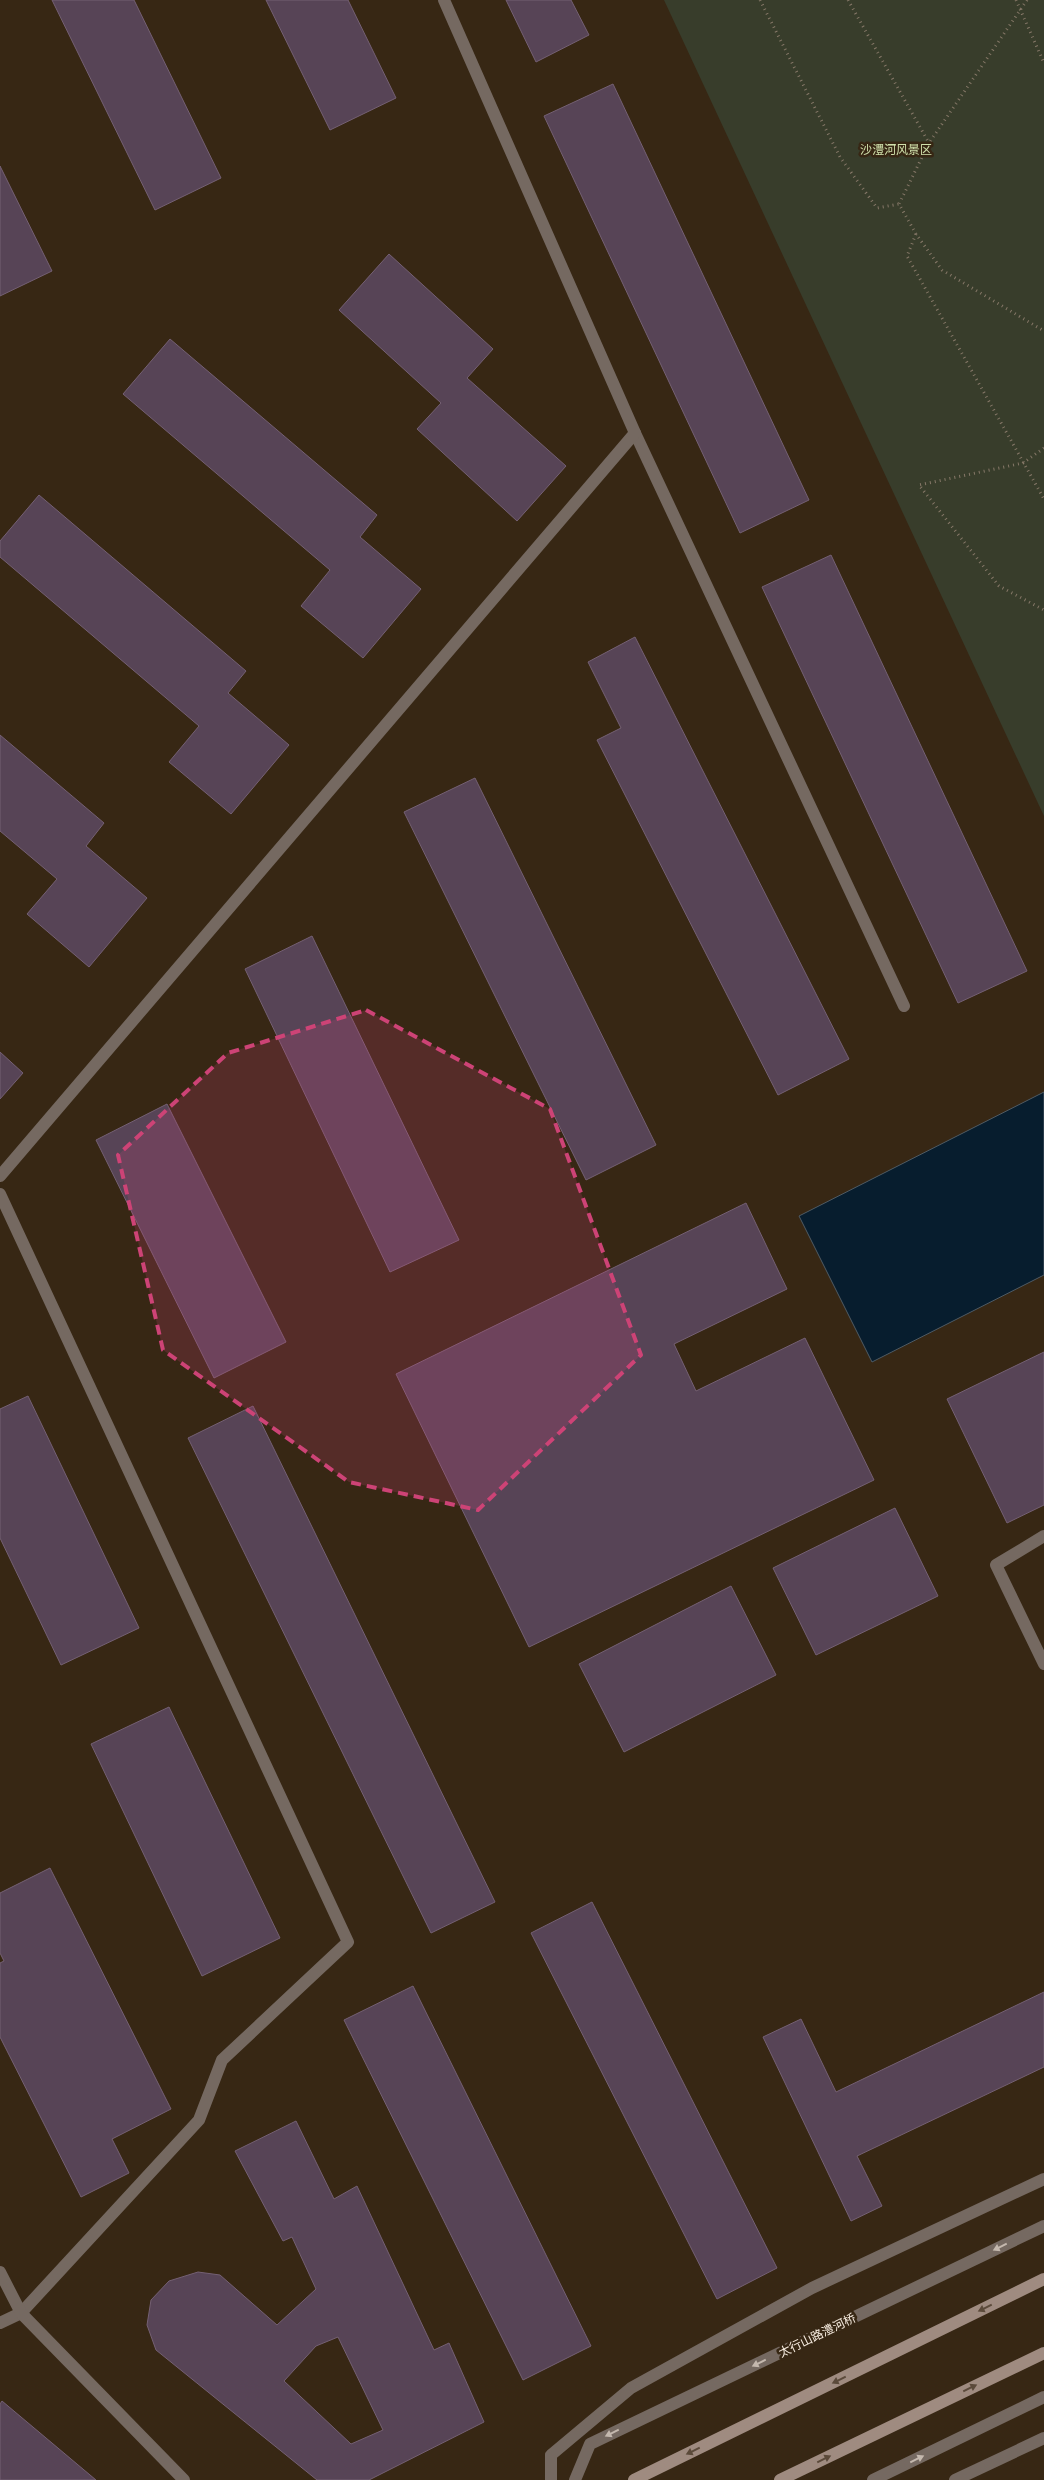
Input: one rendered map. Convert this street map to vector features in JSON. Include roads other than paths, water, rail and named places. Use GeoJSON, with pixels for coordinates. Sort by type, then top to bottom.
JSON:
{"type":"FeatureCollection","features":[{"type":"Feature","properties":{"kind":"main road"},"geometry":{"type":"LineString","coordinates":[[634,2480],[1044,2279]]}},
{"type":"Feature","properties":{"kind":"main road"},"geometry":{"type":"LineString","coordinates":[[780,2480],[1044,2353]]}},
{"type":"Feature","properties":{"kind":"street"},"geometry":{"type":"LineString","coordinates":[[444,0],[635,433],[904,1006]]}},
{"type":"Feature","properties":{"kind":"street"},"geometry":{"type":"LineString","coordinates":[[0,1176],[635,433]]}},
{"type":"Feature","properties":{"kind":"street"},"geometry":{"type":"LineString","coordinates":[[0,1194],[348,1942],[222,2060],[199,2120],[21,2313],[0,2323]]}},
{"type":"Feature","properties":{"kind":"street"},"geometry":{"type":"LineString","coordinates":[[1044,1536],[996,1565],[1044,1664]]}},
{"type":"Feature","properties":{"kind":"street"},"geometry":{"type":"LineString","coordinates":[[552,2480],[551,2455],[631,2388],[812,2288],[1044,2179]]}},
{"type":"Feature","properties":{"kind":"street","name":"太行山路澧河桥"},"geometry":{"type":"LineString","coordinates":[[574,2480],[590,2444],[1044,2226]]}},
{"type":"Feature","properties":{"kind":"street"},"geometry":{"type":"LineString","coordinates":[[0,2272],[21,2313],[184,2480]]}},
{"type":"Feature","properties":{"kind":"street"},"geometry":{"type":"LineString","coordinates":[[873,2480],[1044,2397]]}},
{"type":"Feature","properties":{"kind":"street"},"geometry":{"type":"LineString","coordinates":[[956,2480],[1044,2438]]}},
{"type":"Feature","properties":{"kind":"water"},"geometry":{"type":"Polygon","coordinates":[[[1044,1092],[1044,1275],[872,1362],[799,1216],[1044,1092]]]}},
{"type":"Feature","properties":{"kind":"park label","name":"沙澧河风景区"},"geometry":{"type":"Point","coordinates":[896,149]}}]}
